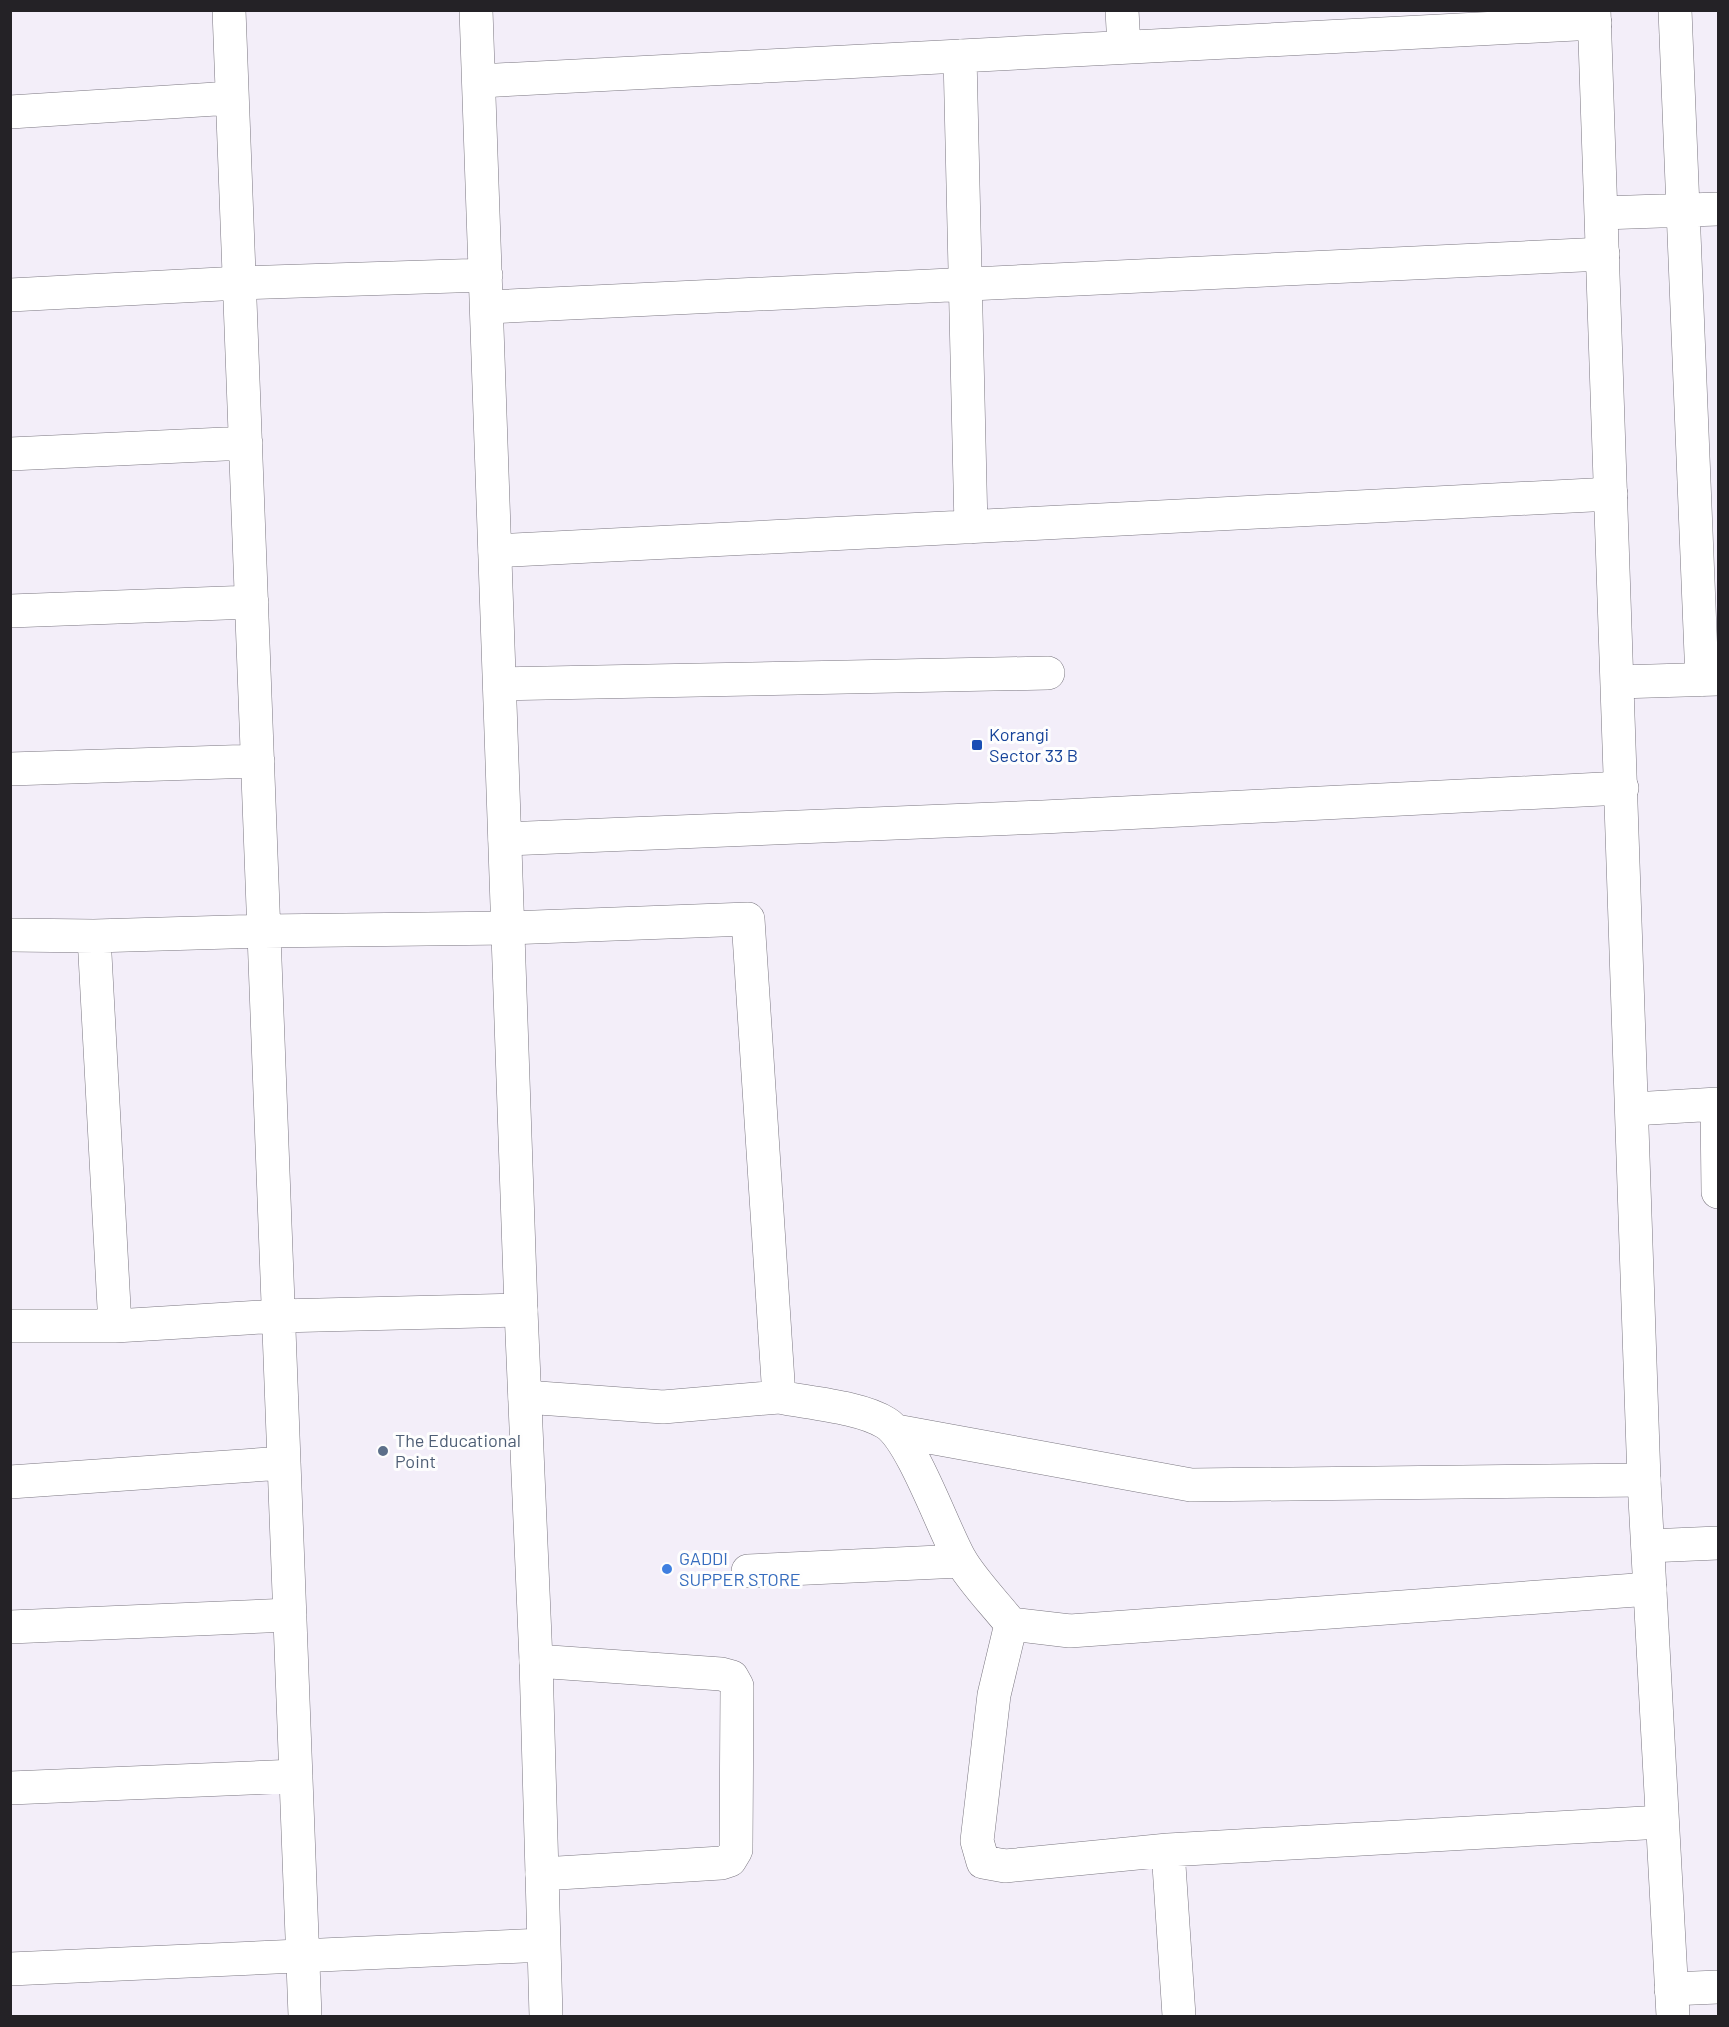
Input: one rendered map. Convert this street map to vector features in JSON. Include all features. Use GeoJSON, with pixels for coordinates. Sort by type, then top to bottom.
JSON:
{"type":"FeatureCollection","features":[{"type":"Feature","properties":{"kind":"street"},"geometry":{"type":"LineString","coordinates":[[229,10],[305,2016]]}},
{"type":"Feature","properties":{"kind":"street"},"geometry":{"type":"LineString","coordinates":[[476,10],[521,1310],[536,1661],[546,2016]]}},
{"type":"Feature","properties":{"kind":"street"},"geometry":{"type":"LineString","coordinates":[[1122,10],[1124,47]]}},
{"type":"Feature","properties":{"kind":"street"},"geometry":{"type":"LineString","coordinates":[[1618,682],[1710,679],[1683,210],[1675,10]]}},
{"type":"Feature","properties":{"kind":"street"},"geometry":{"type":"LineString","coordinates":[[478,81],[1124,47],[1594,17],[1644,1480],[1672,2003],[1719,1987]]}},
{"type":"Feature","properties":{"kind":"street"},"geometry":{"type":"LineString","coordinates":[[960,56],[971,527]]}},
{"type":"Feature","properties":{"kind":"street"},"geometry":{"type":"LineString","coordinates":[[10,112],[232,98]]}},
{"type":"Feature","properties":{"kind":"street"},"geometry":{"type":"LineString","coordinates":[[1602,213],[1719,208]]}},
{"type":"Feature","properties":{"kind":"street"},"geometry":{"type":"LineString","coordinates":[[10,295],[240,283],[486,291],[966,284],[1603,254]]}},
{"type":"Feature","properties":{"kind":"street"},"geometry":{"type":"LineString","coordinates":[[10,454],[246,443]]}},
{"type":"Feature","properties":{"kind":"street"},"geometry":{"type":"LineString","coordinates":[[495,551],[1611,494]]}},
{"type":"Feature","properties":{"kind":"street"},"geometry":{"type":"LineString","coordinates":[[10,611],[252,602]]}},
{"type":"Feature","properties":{"kind":"street"},"geometry":{"type":"LineString","coordinates":[[500,684],[1048,673]]}},
{"type":"Feature","properties":{"kind":"street"},"geometry":{"type":"LineString","coordinates":[[10,769],[258,761]]}},
{"type":"Feature","properties":{"kind":"street"},"geometry":{"type":"LineString","coordinates":[[505,839],[1042,817],[1622,788]]}},
{"type":"Feature","properties":{"kind":"street"},"geometry":{"type":"LineString","coordinates":[[10,935],[94,936],[508,928],[748,919],[779,1397]]}},
{"type":"Feature","properties":{"kind":"street"},"geometry":{"type":"LineString","coordinates":[[94,936],[115,1326]]}},
{"type":"Feature","properties":{"kind":"street"},"geometry":{"type":"LineString","coordinates":[[1633,1109],[1718,1105],[1719,1192]]}},
{"type":"Feature","properties":{"kind":"street"},"geometry":{"type":"LineString","coordinates":[[10,1326],[115,1326],[279,1316],[521,1310]]}},
{"type":"Feature","properties":{"kind":"street"},"geometry":{"type":"LineString","coordinates":[[525,1397],[663,1407],[779,1397],[866,1413],[896,1431],[911,1455],[961,1561],[1011,1624],[1070,1631],[1650,1589]]}},
{"type":"Feature","properties":{"kind":"street"},"geometry":{"type":"LineString","coordinates":[[896,1431],[1191,1485],[1644,1480]]}},
{"type":"Feature","properties":{"kind":"street"},"geometry":{"type":"LineString","coordinates":[[10,1482],[284,1463]]}},
{"type":"Feature","properties":{"kind":"street"},"geometry":{"type":"LineString","coordinates":[[1648,1546],[1719,1543]]}},
{"type":"Feature","properties":{"kind":"street"},"geometry":{"type":"LineString","coordinates":[[747,1571],[961,1561]]}},
{"type":"Feature","properties":{"kind":"street"},"geometry":{"type":"LineString","coordinates":[[10,1627],[290,1615]]}},
{"type":"Feature","properties":{"kind":"street"},"geometry":{"type":"LineString","coordinates":[[1011,1624],[994,1695],[977,1841],[983,1862],[1005,1866],[1168,1850],[1662,1822]]}},
{"type":"Feature","properties":{"kind":"street"},"geometry":{"type":"LineString","coordinates":[[536,1661],[721,1674],[732,1677],[737,1686],[736,1850],[730,1860],[721,1863],[542,1874]]}},
{"type":"Feature","properties":{"kind":"street"},"geometry":{"type":"LineString","coordinates":[[10,1788],[296,1776]]}},
{"type":"Feature","properties":{"kind":"street"},"geometry":{"type":"LineString","coordinates":[[1168,1850],[1179,2016]]}},
{"type":"Feature","properties":{"kind":"street"},"geometry":{"type":"LineString","coordinates":[[10,1969],[303,1954],[543,1945]]}},
{"type":"Feature","properties":{"kind":"place","name":"Korangi Sector 33 B"},"geometry":{"type":"Point","coordinates":[977,745]}},
{"type":"Feature","properties":{"kind":"place","name":"The Educational Point"},"geometry":{"type":"Point","coordinates":[383,1451]}},
{"type":"Feature","properties":{"kind":"place","name":"GADDI SUPPER STORE"},"geometry":{"type":"Point","coordinates":[667,1569]}}]}
